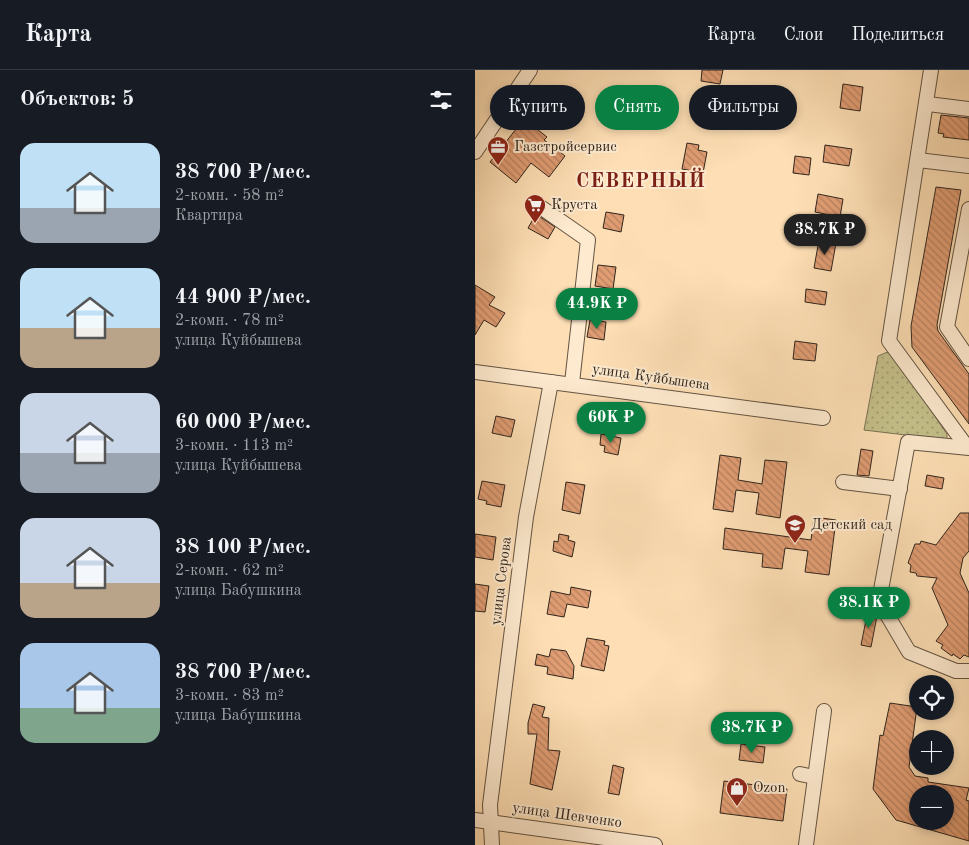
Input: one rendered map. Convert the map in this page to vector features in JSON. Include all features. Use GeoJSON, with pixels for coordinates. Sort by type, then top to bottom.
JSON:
{"type":"FeatureCollection","features":[{"type":"Feature","properties":{"kind":"street"},"geometry":{"type":"LineString","coordinates":[[475,152],[530,70]]}},
{"type":"Feature","properties":{"kind":"street"},"geometry":{"type":"LineString","coordinates":[[931,70],[889,341],[968,447]]}},
{"type":"Feature","properties":{"kind":"street"},"geometry":{"type":"LineString","coordinates":[[927,104],[969,109]]}},
{"type":"Feature","properties":{"kind":"street"},"geometry":{"type":"LineString","coordinates":[[918,160],[969,166]]}},
{"type":"Feature","properties":{"kind":"street"},"geometry":{"type":"LineString","coordinates":[[542,208],[588,240],[572,384]]}},
{"type":"Feature","properties":{"kind":"street"},"geometry":{"type":"LineString","coordinates":[[969,210],[947,327],[969,359]]}},
{"type":"Feature","properties":{"kind":"street","name":"улица Куйбышева"},"geometry":{"type":"LineString","coordinates":[[475,372],[823,418]]}},
{"type":"Feature","properties":{"kind":"street","name":"улица Серова"},"geometry":{"type":"LineString","coordinates":[[492,845],[491,805],[526,517],[551,382]]}},
{"type":"Feature","properties":{"kind":"street"},"geometry":{"type":"LineString","coordinates":[[968,447],[908,442],[879,602],[909,652],[956,671],[969,671]]}},
{"type":"Feature","properties":{"kind":"street"},"geometry":{"type":"LineString","coordinates":[[843,482],[899,488]]}},
{"type":"Feature","properties":{"kind":"street"},"geometry":{"type":"LineString","coordinates":[[806,845],[824,711]]}},
{"type":"Feature","properties":{"kind":"street"},"geometry":{"type":"LineString","coordinates":[[800,774],[814,777]]}},
{"type":"Feature","properties":{"kind":"street","name":"улица Шевченко"},"geometry":{"type":"LineString","coordinates":[[475,820],[655,845]]}},
{"type":"Feature","properties":{"kind":"shaded area"},"geometry":{"type":"Polygon","coordinates":[[[890,351],[947,434],[947,440],[864,430],[878,356],[890,351]]]}},
{"type":"Feature","properties":{"kind":"building"},"geometry":{"type":"Polygon","coordinates":[[[702,70],[723,70],[720,84],[701,81],[702,70]]]}},
{"type":"Feature","properties":{"kind":"building"},"geometry":{"type":"Polygon","coordinates":[[[843,84],[863,87],[860,111],[840,108],[843,84]]]}},
{"type":"Feature","properties":{"kind":"building"},"geometry":{"type":"Polygon","coordinates":[[[941,115],[969,118],[969,140],[943,137],[944,134],[938,133],[941,115]]]}},
{"type":"Feature","properties":{"kind":"building"},"geometry":{"type":"Polygon","coordinates":[[[515,130],[538,130],[547,137],[544,140],[565,156],[549,177],[531,163],[516,183],[490,162],[515,130]]]}},
{"type":"Feature","properties":{"kind":"building"},"geometry":{"type":"Polygon","coordinates":[[[687,143],[699,145],[698,150],[707,152],[703,173],[682,169],[687,143]]]}},
{"type":"Feature","properties":{"kind":"building"},"geometry":{"type":"Polygon","coordinates":[[[825,145],[852,149],[849,166],[823,162],[825,145]]]}},
{"type":"Feature","properties":{"kind":"building"},"geometry":{"type":"Polygon","coordinates":[[[795,156],[811,158],[809,175],[793,173],[795,156]]]}},
{"type":"Feature","properties":{"kind":"building"},"geometry":{"type":"Polygon","coordinates":[[[936,187],[961,190],[937,325],[938,331],[969,374],[969,424],[912,347],[911,326],[936,187]]]}},
{"type":"Feature","properties":{"kind":"building"},"geometry":{"type":"Polygon","coordinates":[[[818,194],[843,199],[840,217],[815,212],[818,194]]]}},
{"type":"Feature","properties":{"kind":"building"},"geometry":{"type":"Polygon","coordinates":[[[606,212],[624,215],[621,232],[603,228],[606,212]]]}},
{"type":"Feature","properties":{"kind":"building"},"geometry":{"type":"Polygon","coordinates":[[[536,214],[555,227],[548,239],[528,228],[536,214]]]}},
{"type":"Feature","properties":{"kind":"building"},"geometry":{"type":"Polygon","coordinates":[[[819,240],[836,243],[831,271],[814,268],[819,240]]]}},
{"type":"Feature","properties":{"kind":"building"},"geometry":{"type":"Polygon","coordinates":[[[598,265],[616,267],[613,289],[595,286],[598,265]]]}},
{"type":"Feature","properties":{"kind":"building"},"geometry":{"type":"Polygon","coordinates":[[[475,285],[495,297],[489,305],[505,313],[496,327],[484,320],[475,335],[475,285]]]}},
{"type":"Feature","properties":{"kind":"building"},"geometry":{"type":"Polygon","coordinates":[[[806,289],[827,292],[825,305],[805,302],[806,289]]]}},
{"type":"Feature","properties":{"kind":"building"},"geometry":{"type":"Polygon","coordinates":[[[590,320],[606,322],[604,340],[587,337],[590,320]]]}},
{"type":"Feature","properties":{"kind":"building"},"geometry":{"type":"Polygon","coordinates":[[[795,341],[817,344],[815,361],[793,359],[795,341]]]}},
{"type":"Feature","properties":{"kind":"building"},"geometry":{"type":"Polygon","coordinates":[[[496,416],[515,420],[511,437],[492,433],[496,416]]]}},
{"type":"Feature","properties":{"kind":"building"},"geometry":{"type":"Polygon","coordinates":[[[601,434],[621,438],[618,455],[604,452],[605,446],[600,445],[601,434]]]}},
{"type":"Feature","properties":{"kind":"building"},"geometry":{"type":"Polygon","coordinates":[[[861,449],[873,451],[869,476],[857,475],[861,449]]]}},
{"type":"Feature","properties":{"kind":"building"},"geometry":{"type":"Polygon","coordinates":[[[720,455],[741,458],[738,480],[762,484],[765,460],[787,462],[780,518],[756,514],[759,493],[736,490],[733,512],[713,509],[720,455]]]}},
{"type":"Feature","properties":{"kind":"building"},"geometry":{"type":"Polygon","coordinates":[[[927,475],[944,478],[942,489],[925,486],[927,475]]]}},
{"type":"Feature","properties":{"kind":"building"},"geometry":{"type":"Polygon","coordinates":[[[482,481],[505,485],[501,507],[486,504],[487,501],[478,499],[482,481]]]}},
{"type":"Feature","properties":{"kind":"building"},"geometry":{"type":"Polygon","coordinates":[[[566,482],[585,485],[580,514],[562,510],[566,482]]]}},
{"type":"Feature","properties":{"kind":"building"},"geometry":{"type":"Polygon","coordinates":[[[960,513],[969,513],[969,551],[963,558],[960,573],[969,593],[969,657],[964,655],[960,659],[941,648],[943,645],[936,641],[948,625],[932,588],[937,578],[917,576],[916,573],[910,572],[911,565],[908,563],[915,544],[920,544],[921,541],[936,545],[960,513]]]}},
{"type":"Feature","properties":{"kind":"building","name":"Детский сад"},"geometry":{"type":"Polygon","coordinates":[[[814,517],[836,520],[829,575],[805,572],[808,551],[785,548],[782,569],[762,567],[763,554],[723,549],[725,528],[811,540],[814,517]]]}},
{"type":"Feature","properties":{"kind":"building"},"geometry":{"type":"Polygon","coordinates":[[[475,534],[496,537],[493,560],[475,557],[475,534]]]}},
{"type":"Feature","properties":{"kind":"building"},"geometry":{"type":"Polygon","coordinates":[[[559,534],[569,536],[568,540],[575,542],[572,557],[553,551],[554,541],[558,542],[559,534]]]}},
{"type":"Feature","properties":{"kind":"building"},"geometry":{"type":"Polygon","coordinates":[[[475,584],[489,586],[485,612],[475,611],[475,584]]]}},
{"type":"Feature","properties":{"kind":"building"},"geometry":{"type":"Polygon","coordinates":[[[571,587],[591,591],[588,608],[567,604],[564,617],[547,614],[551,591],[570,595],[571,587]]]}},
{"type":"Feature","properties":{"kind":"building"},"geometry":{"type":"Polygon","coordinates":[[[868,610],[875,612],[877,616],[871,647],[861,645],[868,610]]]}},
{"type":"Feature","properties":{"kind":"building"},"geometry":{"type":"Polygon","coordinates":[[[587,638],[605,641],[604,645],[609,646],[604,671],[581,666],[587,638]]]}},
{"type":"Feature","properties":{"kind":"building"},"geometry":{"type":"Polygon","coordinates":[[[551,649],[566,651],[574,666],[573,679],[547,674],[548,667],[535,665],[537,654],[549,657],[551,649]]]}},
{"type":"Feature","properties":{"kind":"building"},"geometry":{"type":"Polygon","coordinates":[[[890,703],[909,706],[909,720],[915,720],[914,730],[909,730],[909,775],[928,778],[928,782],[948,785],[909,785],[909,824],[896,820],[873,789],[880,735],[883,736],[890,703]]]}},
{"type":"Feature","properties":{"kind":"building"},"geometry":{"type":"Polygon","coordinates":[[[533,704],[545,707],[542,717],[549,718],[548,750],[560,751],[552,790],[530,784],[537,734],[528,734],[528,723],[533,704]]]}},
{"type":"Feature","properties":{"kind":"building"},"geometry":{"type":"Polygon","coordinates":[[[741,744],[765,747],[763,763],[739,760],[741,744]]]}},
{"type":"Feature","properties":{"kind":"building"},"geometry":{"type":"Polygon","coordinates":[[[613,765],[624,768],[619,795],[608,793],[613,765]]]}},
{"type":"Feature","properties":{"kind":"building"},"geometry":{"type":"Polygon","coordinates":[[[724,781],[787,789],[783,821],[720,813],[724,781]]]}},
{"type":"Feature","properties":{"kind":"building"},"geometry":{"type":"Polygon","coordinates":[[[954,786],[969,788],[966,800],[969,801],[969,841],[931,830],[954,830],[954,786]]]}},
{"type":"Feature","properties":{"kind":"place","name":"Газстройсервис"},"geometry":{"type":"Point","coordinates":[498,166]}},
{"type":"Feature","properties":{"kind":"place","name":"Круста"},"geometry":{"type":"Point","coordinates":[535,224]}},
{"type":"Feature","properties":{"kind":"place","name":"Детский сад"},"geometry":{"type":"Point","coordinates":[795,544]}},
{"type":"Feature","properties":{"kind":"place","name":"Ozon"},"geometry":{"type":"Point","coordinates":[737,807]}},
{"type":"Feature","properties":{"kind":"district","name":"СЕВЕРНЫЙ"},"geometry":{"type":"Point","coordinates":[641,182]}}]}
